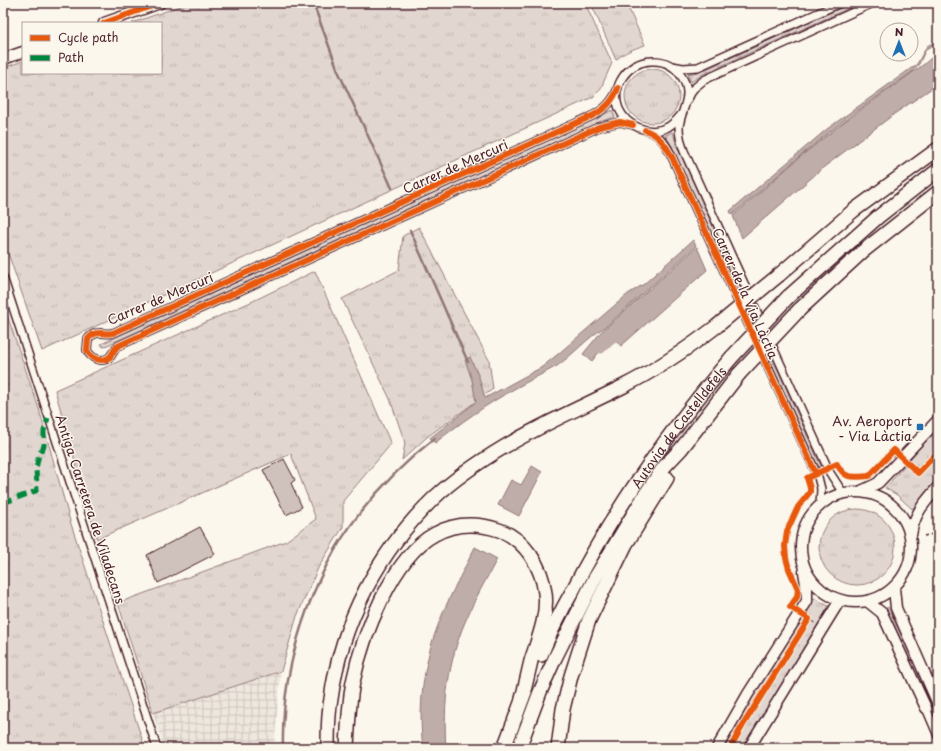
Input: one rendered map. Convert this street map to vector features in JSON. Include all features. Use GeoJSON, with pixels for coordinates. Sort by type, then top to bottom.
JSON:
{"type":"FeatureCollection","features":[{"type":"Feature","properties":{"kind":"highway"},"geometry":{"type":"LineString","coordinates":[[328,748],[330,699],[334,677],[350,622],[379,564],[397,539],[434,497],[456,478],[534,430],[650,372],[690,346],[717,326],[779,275],[853,211],[938,149]]}},
{"type":"Feature","properties":{"kind":"highway","name":"Autovia de Castelldefels"},"geometry":{"type":"LineString","coordinates":[[504,748],[544,646],[562,609],[606,529],[662,445],[697,398],[731,358],[788,297],[878,217],[938,170]]}},
{"type":"Feature","properties":{"kind":"highway","name":"Autovia de Castelldefels"},"geometry":{"type":"LineString","coordinates":[[519,748],[540,692],[555,658],[595,578],[645,495],[664,467],[681,449],[739,374],[799,310],[854,259],[938,192]]}},
{"type":"Feature","properties":{"kind":"highway"},"geometry":{"type":"LineString","coordinates":[[558,748],[563,709],[571,676],[589,620],[626,544],[670,472],[681,449]]}},
{"type":"Feature","properties":{"kind":"highway"},"geometry":{"type":"LineString","coordinates":[[347,748],[353,682],[361,649],[383,597],[396,574],[410,555],[427,539],[446,529],[457,526],[471,525],[493,528],[506,532],[520,543],[537,566],[542,578],[545,594],[544,608],[541,631],[531,662],[522,699]]}},
{"type":"Feature","properties":{"kind":"street"},"geometry":{"type":"LineString","coordinates":[[107,22],[160,3]]}},
{"type":"Feature","properties":{"kind":"street"},"geometry":{"type":"LineString","coordinates":[[840,3],[698,67],[683,68],[656,61],[637,64],[622,76],[617,96],[619,108],[628,121],[645,130],[653,131],[667,127],[683,112],[693,89],[704,80],[873,3]]}},
{"type":"Feature","properties":{"kind":"street"},"geometry":{"type":"LineString","coordinates":[[3,59],[22,52]]}},
{"type":"Feature","properties":{"kind":"street"},"geometry":{"type":"LineString","coordinates":[[668,64],[674,67],[685,83],[687,96],[686,103]]}},
{"type":"Feature","properties":{"kind":"street","name":"Carrer de Mercuri"},"geometry":{"type":"LineString","coordinates":[[618,88],[606,107],[594,115],[113,333],[95,333],[88,339],[87,350],[92,357],[105,359],[111,355],[118,346],[599,127],[620,122],[633,125]]}},
{"type":"Feature","properties":{"kind":"street","name":"Carrer de la Via Làctia"},"geometry":{"type":"LineString","coordinates":[[683,112],[679,127],[679,135],[684,151],[830,473],[841,490],[845,493]]}},
{"type":"Feature","properties":{"kind":"street","name":"Carrer de la Via Làctia"},"geometry":{"type":"LineString","coordinates":[[645,130],[659,136],[668,148],[818,477],[821,489],[820,505]]}},
{"type":"Feature","properties":{"kind":"street","name":"Antiga Carretera de Viladecans"},"geometry":{"type":"LineString","coordinates":[[3,277],[157,748]]}},
{"type":"Feature","properties":{"kind":"street"},"geometry":{"type":"LineString","coordinates":[[859,492],[878,483],[938,420]]}},
{"type":"Feature","properties":{"kind":"street"},"geometry":{"type":"LineString","coordinates":[[911,537],[915,518],[920,507],[938,487]]}},
{"type":"Feature","properties":{"kind":"street"},"geometry":{"type":"LineString","coordinates":[[717,748],[748,694],[807,601],[807,590],[802,562],[800,547],[803,531],[808,518],[820,505],[832,497],[845,493],[859,492],[873,494],[887,501],[897,510],[906,523],[911,537],[912,548],[910,560],[902,579],[894,588],[881,597],[868,601],[854,602],[840,600],[830,596],[820,589],[809,577],[802,562]]}},
{"type":"Feature","properties":{"kind":"street"},"geometry":{"type":"LineString","coordinates":[[894,588],[896,608],[938,704],[926,708]]}},
{"type":"Feature","properties":{"kind":"street"},"geometry":{"type":"LineString","coordinates":[[749,748],[840,600]]}},
{"type":"Feature","properties":{"kind":"street"},"geometry":{"type":"LineString","coordinates":[[868,601],[882,613],[938,736]]}},
{"type":"Feature","properties":{"kind":"street"},"geometry":{"type":"LineString","coordinates":[[915,685],[923,686],[933,691]]}},
{"type":"Feature","properties":{"kind":"street"},"geometry":{"type":"LineString","coordinates":[[926,708],[933,691]]}},
{"type":"Feature","properties":{"kind":"path"},"geometry":{"type":"LineString","coordinates":[[924,536],[933,534],[938,526]]}},
{"type":"Feature","properties":{"kind":"path"},"geometry":{"type":"LineString","coordinates":[[805,625],[809,619]]}},
{"type":"Feature","properties":{"kind":"shaded area"},"geometry":{"type":"Polygon","coordinates":[[[938,40],[938,42],[926,49],[919,64],[912,72],[843,121],[732,215],[730,211],[827,129],[917,64],[927,46],[938,40]]]}},
{"type":"Feature","properties":{"kind":"shaded area"},"geometry":{"type":"Polygon","coordinates":[[[938,52],[938,84],[897,112],[824,167],[742,238],[733,216],[800,157],[844,122],[923,65],[938,52]]]}},
{"type":"Feature","properties":{"kind":"shaded area"},"geometry":{"type":"Polygon","coordinates":[[[693,240],[696,246],[605,327],[592,336],[557,366],[493,401],[435,443],[430,438],[476,402],[472,380],[465,360],[470,357],[479,377],[485,398],[542,367],[628,294],[644,284],[693,240]]]}},
{"type":"Feature","properties":{"kind":"shaded area"},"geometry":{"type":"Polygon","coordinates":[[[697,247],[707,270],[621,346],[611,337],[592,361],[583,354],[601,332],[697,247]]]}},
{"type":"Feature","properties":{"kind":"shaded area"},"geometry":{"type":"Polygon","coordinates":[[[532,466],[542,472],[519,516],[498,505],[511,480],[521,485],[532,466]]]}},
{"type":"Feature","properties":{"kind":"shaded area"},"geometry":{"type":"Polygon","coordinates":[[[475,547],[497,559],[476,598],[454,652],[446,699],[446,748],[423,748],[421,718],[423,687],[428,657],[445,607],[475,547]]]}},
{"type":"Feature","properties":{"kind":"shaded area"},"geometry":{"type":"Polygon","coordinates":[[[281,671],[274,748],[164,748],[153,713],[281,671]]]}},
{"type":"Feature","properties":{"kind":"green space"},"geometry":{"type":"Polygon","coordinates":[[[189,3],[585,3],[612,63],[600,90],[593,97],[42,351],[3,239],[3,68],[22,61],[22,74],[162,74],[162,22],[135,22],[189,3]]]}},
{"type":"Feature","properties":{"kind":"green space"},"geometry":{"type":"Polygon","coordinates":[[[591,3],[626,3],[645,45],[633,49],[616,60],[591,3]]]}},
{"type":"Feature","properties":{"kind":"green space"},"geometry":{"type":"Polygon","coordinates":[[[852,3],[860,3],[703,74],[691,82],[688,74],[702,71],[852,3]]]}},
{"type":"Feature","properties":{"kind":"green space"},"geometry":{"type":"Polygon","coordinates":[[[647,69],[657,69],[667,73],[675,81],[679,91],[679,101],[675,111],[667,119],[657,123],[647,123],[637,119],[629,111],[625,101],[625,91],[629,81],[637,73],[647,69]]]}},
{"type":"Feature","properties":{"kind":"green space"},"geometry":{"type":"Polygon","coordinates":[[[612,110],[615,117],[599,122],[103,347],[101,344],[598,118],[612,110]]]}},
{"type":"Feature","properties":{"kind":"green space"},"geometry":{"type":"Polygon","coordinates":[[[673,132],[676,144],[821,466],[818,467],[672,146],[665,135],[673,132]]]}},
{"type":"Feature","properties":{"kind":"green space"},"geometry":{"type":"Polygon","coordinates":[[[419,227],[489,360],[493,389],[427,437],[402,460],[405,443],[390,399],[342,299],[399,270],[403,236],[419,227]]]}},
{"type":"Feature","properties":{"kind":"green space"},"geometry":{"type":"Polygon","coordinates":[[[315,271],[391,444],[343,501],[343,527],[318,568],[297,616],[281,671],[153,713],[118,603],[286,541],[316,519],[291,454],[97,539],[55,390],[253,301],[315,271]]]}},
{"type":"Feature","properties":{"kind":"green space"},"geometry":{"type":"Polygon","coordinates":[[[3,303],[39,409],[70,521],[145,748],[3,748],[3,303]]]}},
{"type":"Feature","properties":{"kind":"green space"},"geometry":{"type":"Polygon","coordinates":[[[938,427],[938,482],[912,509],[897,495],[885,488],[938,427]]]}},
{"type":"Feature","properties":{"kind":"green space"},"geometry":{"type":"Polygon","coordinates":[[[857,509],[871,512],[884,520],[892,533],[895,547],[892,561],[884,574],[871,582],[857,585],[843,582],[830,574],[822,561],[819,547],[822,533],[830,520],[843,512],[857,509]]]}},
{"type":"Feature","properties":{"kind":"green space"},"geometry":{"type":"Polygon","coordinates":[[[814,598],[830,607],[744,748],[723,748],[733,727],[814,598]]]}},
{"type":"Feature","properties":{"kind":"green space"},"geometry":{"type":"Polygon","coordinates":[[[888,607],[913,661],[906,656],[885,609],[888,607]]]}},
{"type":"Feature","properties":{"kind":"building"},"geometry":{"type":"Polygon","coordinates":[[[284,459],[295,480],[291,483],[302,507],[286,515],[263,470],[284,459]]]}},
{"type":"Feature","properties":{"kind":"building"},"geometry":{"type":"Polygon","coordinates":[[[200,527],[215,554],[158,583],[147,555],[200,527]]]}},
{"type":"Feature","properties":{"kind":"waterway"},"geometry":{"type":"LineString","coordinates":[[313,3],[339,73],[392,188]]}},
{"type":"Feature","properties":{"kind":"waterway"},"geometry":{"type":"LineString","coordinates":[[410,230],[468,362]]}},
{"type":"Feature","properties":{"kind":"waterway"},"geometry":{"type":"LineString","coordinates":[[601,349],[621,330]]}},
{"type":"Feature","properties":{"kind":"waterway"},"geometry":{"type":"LineString","coordinates":[[283,748],[287,686],[293,655],[313,594],[327,565],[342,538],[368,503],[395,473],[435,438]]}},
{"type":"Feature","properties":{"kind":"marked path"},"geometry":{"type":"LineString","coordinates":[[3,503],[36,491],[36,469],[39,454],[44,446],[44,431],[48,418]]}},
{"type":"Feature","properties":{"kind":"cycle path"},"geometry":{"type":"LineString","coordinates":[[107,22],[160,3]]}},
{"type":"Feature","properties":{"kind":"cycle path"},"geometry":{"type":"LineString","coordinates":[[618,88],[609,104],[594,115],[113,333],[94,334],[88,339],[87,350],[94,358],[100,360],[107,359],[118,346],[599,127],[620,122],[633,125]]}},
{"type":"Feature","properties":{"kind":"cycle path"},"geometry":{"type":"LineString","coordinates":[[645,130],[654,134],[661,140],[672,157],[816,474]]}},
{"type":"Feature","properties":{"kind":"cycle path"},"geometry":{"type":"LineString","coordinates":[[730,748],[809,619],[790,607],[797,597],[798,589],[789,569],[785,546],[787,531],[798,507],[810,492],[807,478],[837,464],[846,475],[854,477],[869,476],[894,450],[918,473],[938,452]]}},
{"type":"Feature","properties":{"kind":"place","name":"Av. Aeroport - Via Làctia"},"geometry":{"type":"Point","coordinates":[920,427]}}]}
